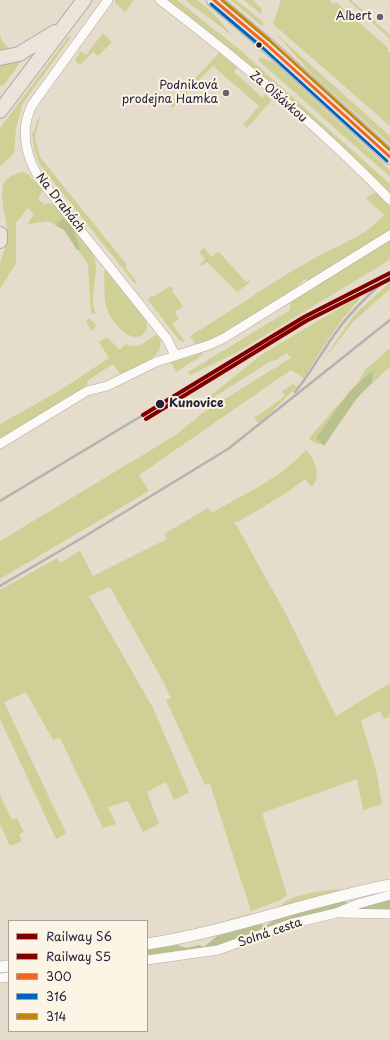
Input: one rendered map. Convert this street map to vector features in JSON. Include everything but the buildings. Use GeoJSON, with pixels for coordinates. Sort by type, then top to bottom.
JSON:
{"type":"FeatureCollection","features":[{"type":"Feature","properties":{"kind":"main road"},"geometry":{"type":"LineString","coordinates":[[0,111],[84,0]]}},
{"type":"Feature","properties":{"kind":"main road"},"geometry":{"type":"LineString","coordinates":[[214,0],[261,40],[390,157]]}},
{"type":"Feature","properties":{"kind":"main road"},"geometry":{"type":"LineString","coordinates":[[0,58],[19,54],[63,26]]}},
{"type":"Feature","properties":{"kind":"main road"},"geometry":{"type":"LineString","coordinates":[[0,234],[0,241]]}},
{"type":"Feature","properties":{"kind":"street","name":"Na Drahách"},"geometry":{"type":"LineString","coordinates":[[108,0],[32,105],[26,126],[26,148],[34,169],[42,182],[167,339],[175,355]]}},
{"type":"Feature","properties":{"kind":"street","name":"Za Olšávkou"},"geometry":{"type":"LineString","coordinates":[[160,0],[208,37],[294,110],[390,200]]}},
{"type":"Feature","properties":{"kind":"street"},"geometry":{"type":"LineString","coordinates":[[0,444],[87,391],[108,386],[148,366],[175,355],[210,345],[224,338],[390,235]]}},
{"type":"Feature","properties":{"kind":"street","name":"Solná cesta"},"geometry":{"type":"LineString","coordinates":[[148,944],[215,931],[312,902],[390,885]]}},
{"type":"Feature","properties":{"kind":"street","name":"Solná cesta"},"geometry":{"type":"LineString","coordinates":[[148,960],[211,952],[290,924],[336,913],[358,904],[390,895]]}},
{"type":"Feature","properties":{"kind":"street"},"geometry":{"type":"LineString","coordinates":[[336,913],[390,914]]}},
{"type":"Feature","properties":{"kind":"green space"},"geometry":{"type":"Polygon","coordinates":[[[115,0],[134,0],[125,12],[115,3],[115,0]]]}},
{"type":"Feature","properties":{"kind":"green space"},"geometry":{"type":"Polygon","coordinates":[[[168,0],[177,0],[239,49],[390,184],[390,192],[343,148],[168,0]]]}},
{"type":"Feature","properties":{"kind":"green space"},"geometry":{"type":"Polygon","coordinates":[[[185,0],[197,0],[212,12],[233,36],[185,0]]]}},
{"type":"Feature","properties":{"kind":"green space"},"geometry":{"type":"Polygon","coordinates":[[[231,0],[236,0],[263,22],[263,27],[231,0]]]}},
{"type":"Feature","properties":{"kind":"green space"},"geometry":{"type":"Polygon","coordinates":[[[244,0],[253,0],[261,8],[262,15],[244,0]]]}},
{"type":"Feature","properties":{"kind":"green space"},"geometry":{"type":"Polygon","coordinates":[[[281,0],[329,0],[334,4],[336,2],[389,49],[387,51],[390,53],[390,126],[273,24],[281,0]]]}},
{"type":"Feature","properties":{"kind":"green space"},"geometry":{"type":"Polygon","coordinates":[[[348,0],[351,0],[390,35],[390,39],[348,0]]]}},
{"type":"Feature","properties":{"kind":"green space"},"geometry":{"type":"Polygon","coordinates":[[[0,33],[1,39],[12,52],[0,54],[0,33]]]}},
{"type":"Feature","properties":{"kind":"green space"},"geometry":{"type":"Polygon","coordinates":[[[103,33],[112,42],[98,56],[93,52],[80,65],[75,60],[81,51],[86,55],[103,33]]]}},
{"type":"Feature","properties":{"kind":"green space"},"geometry":{"type":"Polygon","coordinates":[[[275,33],[390,136],[390,144],[313,75],[275,33]]]}},
{"type":"Feature","properties":{"kind":"green space"},"geometry":{"type":"Polygon","coordinates":[[[69,36],[71,37],[23,103],[16,128],[14,154],[0,166],[0,128],[69,36]]]}},
{"type":"Feature","properties":{"kind":"green space"},"geometry":{"type":"Polygon","coordinates":[[[219,53],[237,68],[234,72],[263,98],[265,94],[272,100],[247,128],[243,125],[259,106],[213,66],[172,108],[170,105],[219,53]]]}},
{"type":"Feature","properties":{"kind":"green space"},"geometry":{"type":"Polygon","coordinates":[[[260,57],[274,63],[390,170],[390,177],[258,60],[260,57]]]}},
{"type":"Feature","properties":{"kind":"green space"},"geometry":{"type":"Polygon","coordinates":[[[21,61],[4,85],[0,86],[0,63],[21,61]]]}},
{"type":"Feature","properties":{"kind":"green space"},"geometry":{"type":"Polygon","coordinates":[[[40,116],[35,137],[40,157],[127,265],[125,267],[137,282],[135,284],[40,165],[34,149],[32,132],[34,132],[40,116]]]}},
{"type":"Feature","properties":{"kind":"green space"},"geometry":{"type":"Polygon","coordinates":[[[22,172],[28,174],[43,190],[38,199],[45,205],[47,203],[54,204],[89,246],[93,253],[96,266],[93,300],[96,314],[91,314],[88,264],[64,230],[48,221],[28,223],[34,214],[28,208],[16,223],[16,263],[0,289],[0,264],[6,245],[7,236],[2,190],[6,180],[11,176],[22,172]]]}},
{"type":"Feature","properties":{"kind":"green space"},"geometry":{"type":"Polygon","coordinates":[[[374,193],[378,194],[390,207],[390,230],[308,282],[306,279],[299,284],[294,291],[233,330],[207,341],[195,344],[190,336],[301,266],[369,229],[384,215],[366,198],[374,193]]]}},
{"type":"Feature","properties":{"kind":"green space"},"geometry":{"type":"Polygon","coordinates":[[[63,219],[73,227],[80,249],[77,250],[64,230],[57,226],[57,223],[63,219]]]}},
{"type":"Feature","properties":{"kind":"green space"},"geometry":{"type":"Polygon","coordinates":[[[390,239],[390,259],[236,353],[190,375],[188,372],[290,310],[290,302],[390,239]]]}},
{"type":"Feature","properties":{"kind":"green space"},"geometry":{"type":"Polygon","coordinates":[[[204,248],[212,257],[218,251],[246,282],[249,280],[249,283],[237,292],[207,262],[202,266],[200,264],[205,259],[199,252],[204,248]]]}},
{"type":"Feature","properties":{"kind":"green space"},"geometry":{"type":"Polygon","coordinates":[[[106,270],[146,320],[147,328],[143,335],[137,337],[131,336],[119,327],[109,315],[105,295],[104,271],[106,270]]]}},
{"type":"Feature","properties":{"kind":"green space"},"geometry":{"type":"Polygon","coordinates":[[[390,282],[390,289],[354,321],[320,364],[354,315],[390,282]]]}},
{"type":"Feature","properties":{"kind":"green space"},"geometry":{"type":"Polygon","coordinates":[[[171,286],[173,289],[172,291],[183,306],[175,312],[179,319],[172,324],[185,341],[184,342],[179,340],[148,300],[151,296],[153,297],[171,286]]]}},
{"type":"Feature","properties":{"kind":"green space"},"geometry":{"type":"Polygon","coordinates":[[[358,297],[360,299],[337,327],[304,378],[291,370],[139,475],[149,491],[0,579],[0,541],[176,435],[204,412],[291,358],[287,353],[276,360],[269,362],[205,403],[204,401],[261,355],[358,297]]]}},
{"type":"Feature","properties":{"kind":"green space"},"geometry":{"type":"Polygon","coordinates":[[[89,318],[97,325],[92,331],[86,322],[89,318]]]}},
{"type":"Feature","properties":{"kind":"green space"},"geometry":{"type":"Polygon","coordinates":[[[156,335],[160,337],[161,344],[158,351],[148,361],[121,375],[113,364],[87,381],[88,388],[0,440],[0,424],[59,391],[109,358],[99,342],[107,337],[120,350],[125,344],[130,346],[138,346],[156,335]]]}},
{"type":"Feature","properties":{"kind":"green space"},"geometry":{"type":"Polygon","coordinates":[[[390,348],[390,367],[361,393],[326,443],[319,444],[310,440],[309,438],[359,381],[365,370],[390,348]]]}},
{"type":"Feature","properties":{"kind":"green space"},"geometry":{"type":"Polygon","coordinates":[[[202,353],[203,355],[176,372],[171,362],[202,353]]]}},
{"type":"Feature","properties":{"kind":"green space"},"geometry":{"type":"Polygon","coordinates":[[[371,372],[373,372],[372,383],[355,400],[324,446],[316,438],[350,391],[371,372]]]}},
{"type":"Feature","properties":{"kind":"green space"},"geometry":{"type":"Polygon","coordinates":[[[293,384],[297,387],[259,424],[254,418],[285,396],[282,391],[293,384]]]}},
{"type":"Feature","properties":{"kind":"green space"},"geometry":{"type":"Polygon","coordinates":[[[306,450],[312,458],[317,473],[317,478],[312,487],[305,479],[286,493],[238,522],[234,521],[287,616],[336,716],[390,683],[390,717],[384,719],[380,711],[361,721],[376,770],[382,804],[363,810],[357,779],[262,813],[287,895],[281,900],[251,911],[209,781],[209,784],[205,785],[166,700],[171,698],[164,683],[110,587],[89,596],[153,708],[189,792],[174,800],[166,782],[147,792],[159,824],[143,832],[128,801],[108,807],[116,824],[103,828],[60,738],[53,740],[26,692],[4,702],[66,833],[56,839],[0,719],[0,590],[57,558],[60,563],[80,551],[93,576],[167,539],[164,534],[208,508],[212,513],[262,485],[285,469],[306,450]]]}},
{"type":"Feature","properties":{"kind":"green space"},"geometry":{"type":"Polygon","coordinates":[[[0,795],[12,820],[17,818],[24,832],[19,834],[22,841],[10,846],[0,824],[0,795]]]}},
{"type":"Feature","properties":{"kind":"green space"},"geometry":{"type":"Polygon","coordinates":[[[339,889],[341,891],[280,908],[283,903],[297,896],[339,889]]]}},
{"type":"Feature","properties":{"kind":"green space"},"geometry":{"type":"Polygon","coordinates":[[[390,897],[390,911],[347,911],[390,897]]]}},
{"type":"Feature","properties":{"kind":"green space"},"geometry":{"type":"Polygon","coordinates":[[[345,901],[348,903],[347,905],[218,949],[148,958],[148,950],[178,945],[186,948],[199,945],[204,947],[217,936],[260,924],[266,926],[273,920],[345,901]]]}},
{"type":"Feature","properties":{"kind":"green space"},"geometry":{"type":"Polygon","coordinates":[[[264,913],[165,937],[250,914],[264,913]]]}},
{"type":"Feature","properties":{"kind":"railway"},"geometry":{"type":"LineString","coordinates":[[295,392],[343,323],[368,295],[390,276]]}},
{"type":"Feature","properties":{"kind":"railway"},"geometry":{"type":"LineString","coordinates":[[0,586],[228,449],[390,320]]}},
{"type":"Feature","properties":{"kind":"railway"},"geometry":{"type":"LineString","coordinates":[[0,501],[143,415]]}},
{"type":"Feature","properties":{"kind":"rail line","name":"S6"},"geometry":{"type":"LineString","coordinates":[[143,415],[304,317],[390,273]]}},
{"type":"Feature","properties":{"kind":"rail line","name":"S5"},"geometry":{"type":"LineString","coordinates":[[146,419],[306,321],[390,279]]}},
{"type":"Feature","properties":{"kind":"transit line","name":"300"},"geometry":{"type":"LineString","coordinates":[[214,0],[266,44],[390,157]]}},
{"type":"Feature","properties":{"kind":"transit line","name":"314"},"geometry":{"type":"LineString","coordinates":[[222,0],[269,40],[390,150]]}},
{"type":"Feature","properties":{"kind":"transit line","name":"316"},"geometry":{"type":"LineString","coordinates":[[211,4],[263,48],[387,161]]}},
{"type":"Feature","properties":{"kind":"place","name":"Albert"},"geometry":{"type":"Point","coordinates":[380,17]}},
{"type":"Feature","properties":{"kind":"place","name":"Podniková prodejna Hamka"},"geometry":{"type":"Point","coordinates":[226,93]}},
{"type":"Feature","properties":{"kind":"place","name":"Kunovice"},"geometry":{"type":"Point","coordinates":[160,404]}}]}
